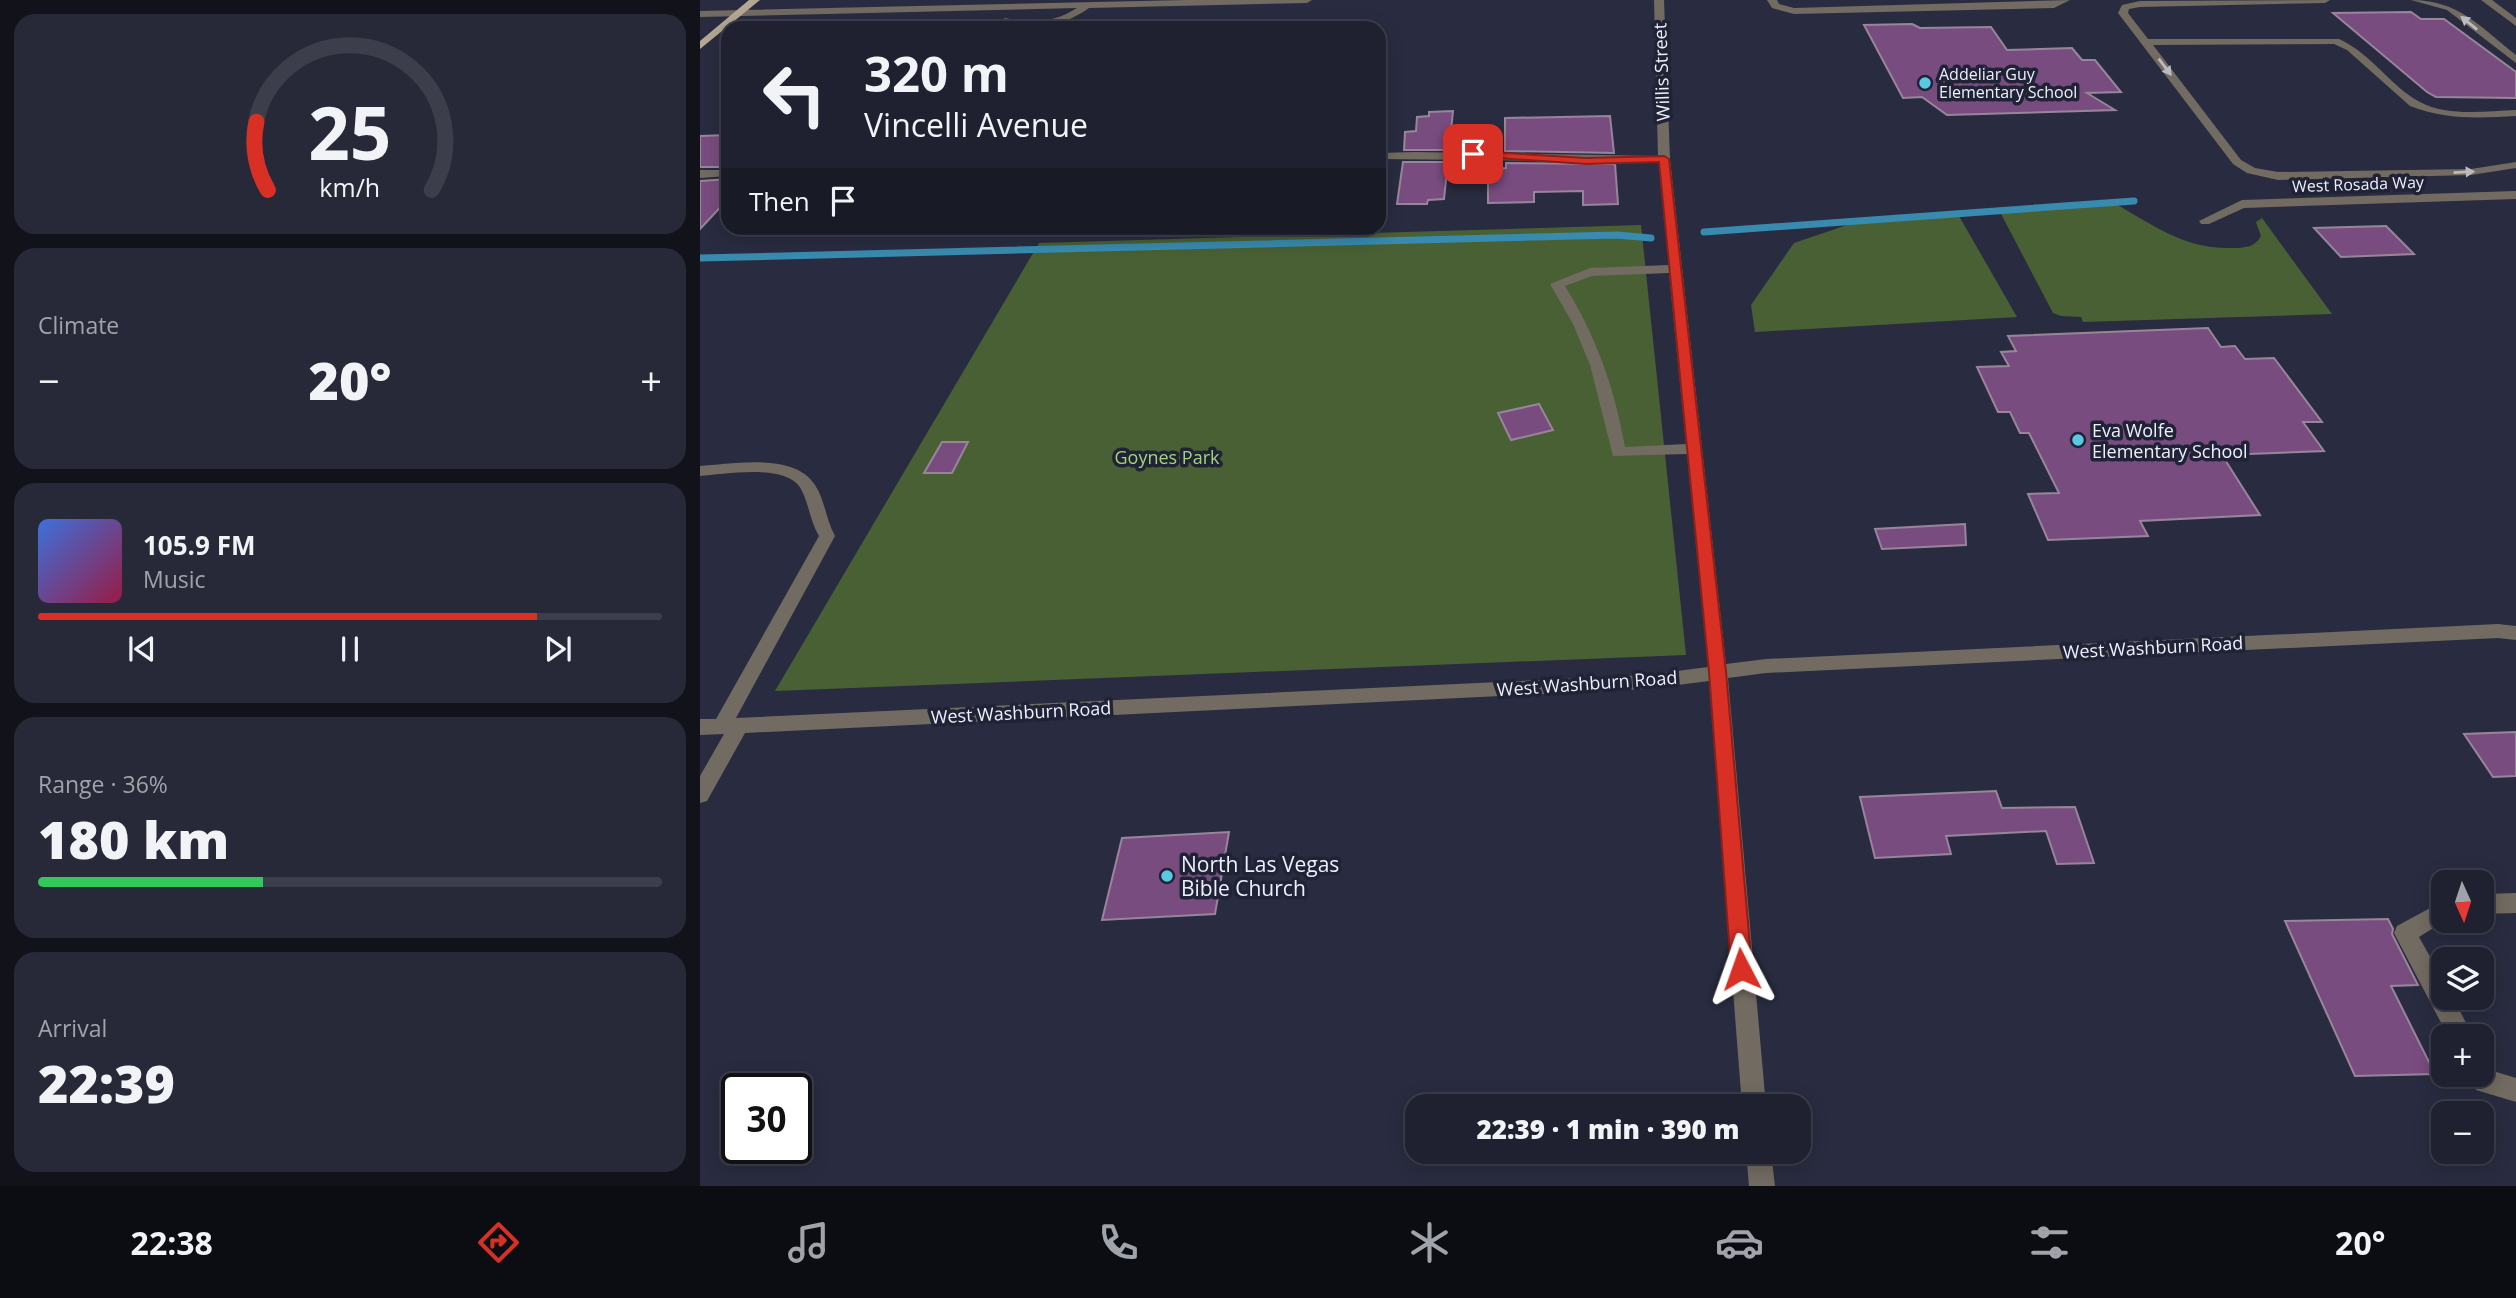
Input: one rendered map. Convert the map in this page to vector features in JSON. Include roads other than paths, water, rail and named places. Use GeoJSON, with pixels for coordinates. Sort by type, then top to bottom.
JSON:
{"type":"FeatureCollection","features":[{"type":"Feature","properties":{"kind":"main road"},"geometry":{"type":"LineString","coordinates":[[730,21],[755,0]]}},
{"type":"Feature","properties":{"kind":"main road"},"geometry":{"type":"LineString","coordinates":[[700,46],[721,29]]}},
{"type":"Feature","properties":{"kind":"street"},"geometry":{"type":"LineString","coordinates":[[700,13],[1307,0]]}},
{"type":"Feature","properties":{"kind":"street","name":"Willis Street"},"geometry":{"type":"LineString","coordinates":[[1659,0],[1664,159],[1718,672],[1753,1094]]}},
{"type":"Feature","properties":{"kind":"street"},"geometry":{"type":"LineString","coordinates":[[1772,0],[1775,6],[1794,11],[2054,5],[2065,0]]}},
{"type":"Feature","properties":{"kind":"street"},"geometry":{"type":"LineString","coordinates":[[2325,0],[2140,4],[2125,7],[2123,13],[2238,162],[2251,171],[2278,176],[2471,172],[2516,165]]}},
{"type":"Feature","properties":{"kind":"street"},"geometry":{"type":"LineString","coordinates":[[2416,0],[2450,8],[2516,61]]}},
{"type":"Feature","properties":{"kind":"street"},"geometry":{"type":"LineString","coordinates":[[2486,0],[2516,23]]}},
{"type":"Feature","properties":{"kind":"street"},"geometry":{"type":"LineString","coordinates":[[1060,21],[1072,17],[1087,5]]}},
{"type":"Feature","properties":{"kind":"street"},"geometry":{"type":"LineString","coordinates":[[1005,21],[1018,6]]}},
{"type":"Feature","properties":{"kind":"street"},"geometry":{"type":"LineString","coordinates":[[2146,43],[2336,41],[2351,48],[2414,104],[2426,110],[2457,114],[2516,113]]}},
{"type":"Feature","properties":{"kind":"street"},"geometry":{"type":"LineString","coordinates":[[1386,156],[1457,153],[1586,161],[1664,159]]}},
{"type":"Feature","properties":{"kind":"street"},"geometry":{"type":"LineString","coordinates":[[700,174],[721,173]]}},
{"type":"Feature","properties":{"kind":"street","name":"West Rosada Way"},"geometry":{"type":"LineString","coordinates":[[2205,220],[2242,204],[2513,197]]}},
{"type":"Feature","properties":{"kind":"street"},"geometry":{"type":"LineString","coordinates":[[1677,269],[1590,272],[1557,285],[1576,314],[1597,360],[1612,410],[1618,452],[1694,449]]}},
{"type":"Feature","properties":{"kind":"street"},"geometry":{"type":"LineString","coordinates":[[700,471],[779,467],[796,474],[807,484],[819,524],[827,536],[731,726],[700,795]]}},
{"type":"Feature","properties":{"kind":"street","name":"West Washburn Road"},"geometry":{"type":"LineString","coordinates":[[700,727],[1647,682],[1780,665],[2498,631],[2516,633]]}},
{"type":"Feature","properties":{"kind":"street"},"geometry":{"type":"LineString","coordinates":[[2494,904],[2516,903]]}},
{"type":"Feature","properties":{"kind":"street"},"geometry":{"type":"LineString","coordinates":[[2431,918],[2405,933],[2454,1024]]}},
{"type":"Feature","properties":{"kind":"street"},"geometry":{"type":"LineString","coordinates":[[2494,1084],[2516,1090]]}},
{"type":"Feature","properties":{"kind":"street"},"geometry":{"type":"LineString","coordinates":[[1760,1164],[1762,1186]]}},
{"type":"Feature","properties":{"kind":"waterway"},"geometry":{"type":"LineString","coordinates":[[1704,232],[2134,201]]}},
{"type":"Feature","properties":{"kind":"waterway"},"geometry":{"type":"LineString","coordinates":[[700,258],[1617,235],[1651,238]]}},
{"type":"Feature","properties":{"kind":"place","name":"Addeliar Guy Elementary School"},"geometry":{"type":"Point","coordinates":[1925,83]}},
{"type":"Feature","properties":{"kind":"place","name":"Eva Wolfe Elementary School"},"geometry":{"type":"Point","coordinates":[2078,440]}},
{"type":"Feature","properties":{"kind":"place","name":"North Las Vegas Bible Church"},"geometry":{"type":"Point","coordinates":[1167,876]}},
{"type":"Feature","properties":{"kind":"park label","name":"Goynes Park"},"geometry":{"type":"Point","coordinates":[1167,457]}}]}
